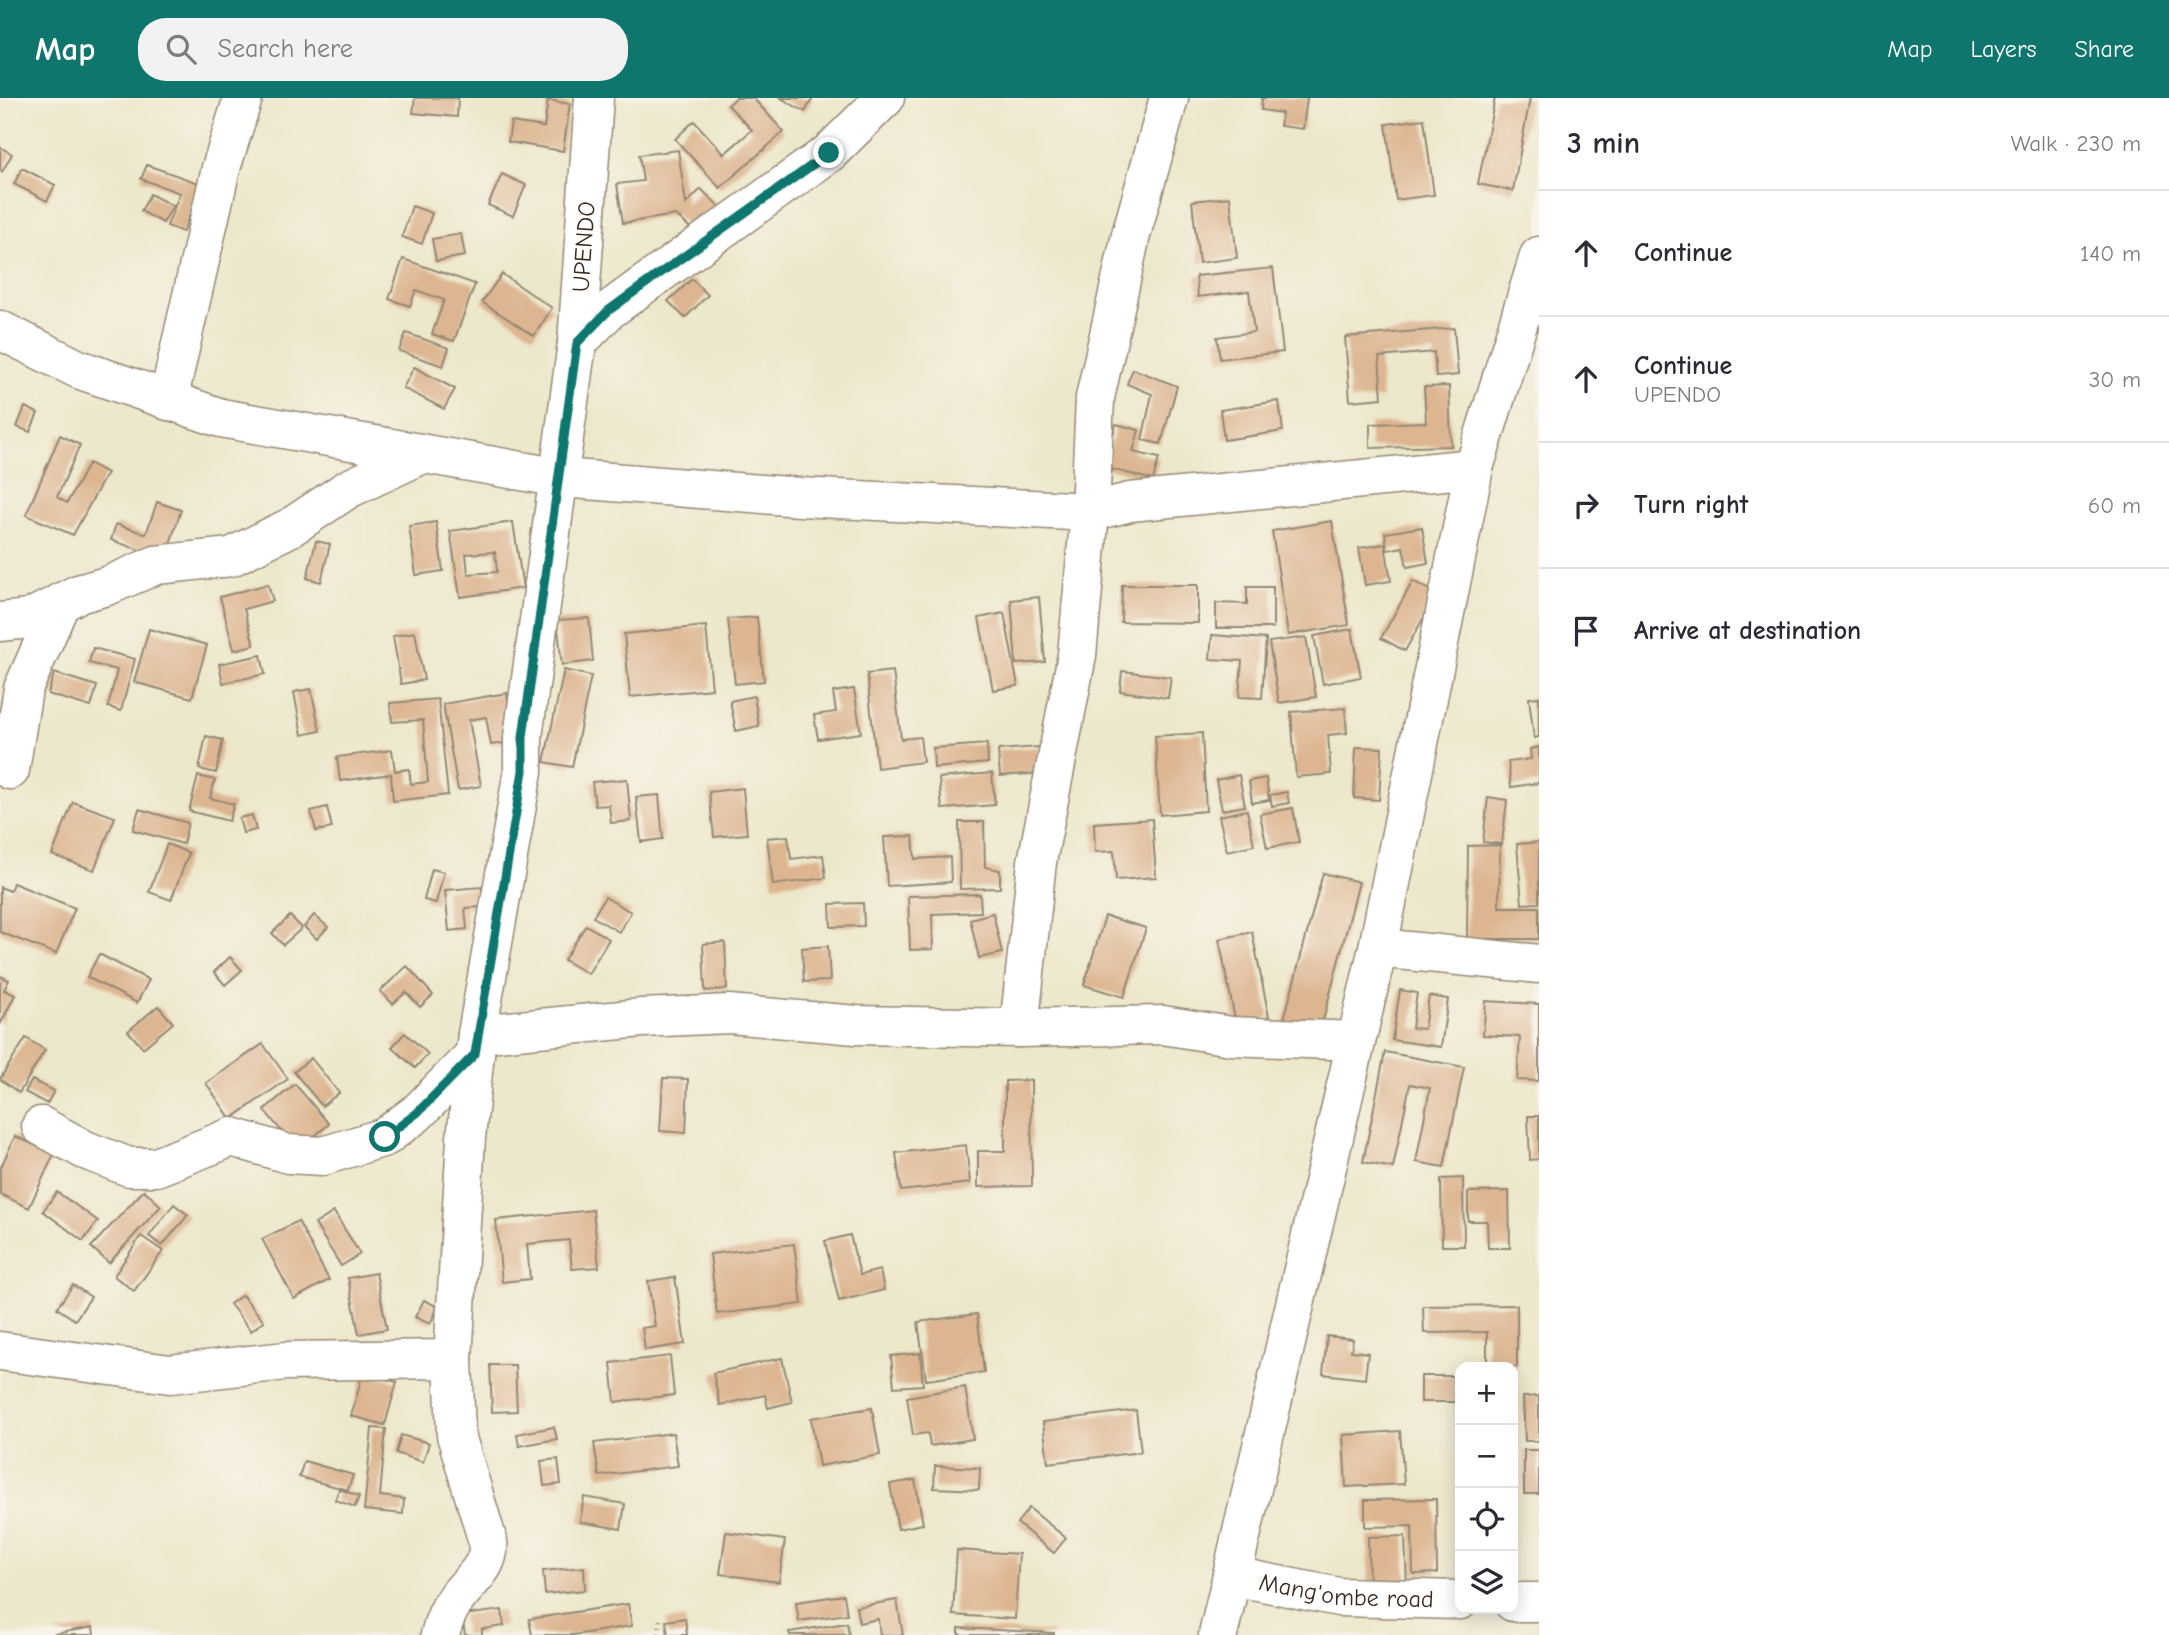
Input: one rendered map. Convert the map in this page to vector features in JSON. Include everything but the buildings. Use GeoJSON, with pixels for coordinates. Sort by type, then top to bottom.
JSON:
{"type":"FeatureCollection","features":[{"type":"Feature","properties":{"kind":"street"},"geometry":{"type":"LineString","coordinates":[[168,401],[210,228],[221,168],[243,98]]}},
{"type":"Feature","properties":{"kind":"street","name":"UPENDO"},"geometry":{"type":"LineString","coordinates":[[440,1635],[455,1599],[484,1566],[489,1554],[488,1542],[456,1435],[453,1359],[466,1138],[476,1044],[523,771],[523,737],[561,478],[577,343],[594,98]]}},
{"type":"Feature","properties":{"kind":"street"},"geometry":{"type":"LineString","coordinates":[[577,343],[608,311],[829,153],[885,98]]}},
{"type":"Feature","properties":{"kind":"street"},"geometry":{"type":"LineString","coordinates":[[1019,1028],[1037,862],[1077,655],[1090,512],[1095,398],[1131,235],[1169,98]]}},
{"type":"Feature","properties":{"kind":"street"},"geometry":{"type":"LineString","coordinates":[[1218,1635],[1378,948],[1474,468],[1539,256]]}},
{"type":"Feature","properties":{"kind":"street"},"geometry":{"type":"LineString","coordinates":[[0,330],[78,369],[221,418],[561,478],[800,497],[1090,512],[1130,502],[1474,468]]}},
{"type":"Feature","properties":{"kind":"street"},"geometry":{"type":"LineString","coordinates":[[0,622],[29,619],[61,602],[156,565],[231,557],[291,527],[348,489],[423,454]]}},
{"type":"Feature","properties":{"kind":"street"},"geometry":{"type":"LineString","coordinates":[[10,770],[23,689],[61,602]]}},
{"type":"Feature","properties":{"kind":"street"},"geometry":{"type":"LineString","coordinates":[[1378,948],[1539,964]]}},
{"type":"Feature","properties":{"kind":"street"},"geometry":{"type":"LineString","coordinates":[[41,1126],[85,1150],[129,1167],[156,1167],[232,1137],[288,1154],[323,1156],[385,1137],[417,1113],[476,1044],[642,1018],[729,1014],[856,1025],[1019,1028],[1163,1025],[1231,1036],[1356,1041]]}},
{"type":"Feature","properties":{"kind":"street"},"geometry":{"type":"LineString","coordinates":[[0,1351],[170,1374],[286,1361],[453,1359]]}},
{"type":"Feature","properties":{"kind":"street","name":"Mang'ombe road"},"geometry":{"type":"LineString","coordinates":[[1232,1576],[1339,1597],[1455,1600]]}},
{"type":"Feature","properties":{"kind":"street"},"geometry":{"type":"LineString","coordinates":[[1518,1602],[1539,1602]]}},
{"type":"Feature","properties":{"kind":"path"},"geometry":{"type":"LineString","coordinates":[[660,1620],[660,1635]]}},
{"type":"Feature","properties":{"kind":"route"},"geometry":{"type":"LineString","coordinates":[[385,1137],[417,1113],[475,1054],[523,771],[523,737],[561,478],[577,343],[608,311],[829,153]]}}]}
